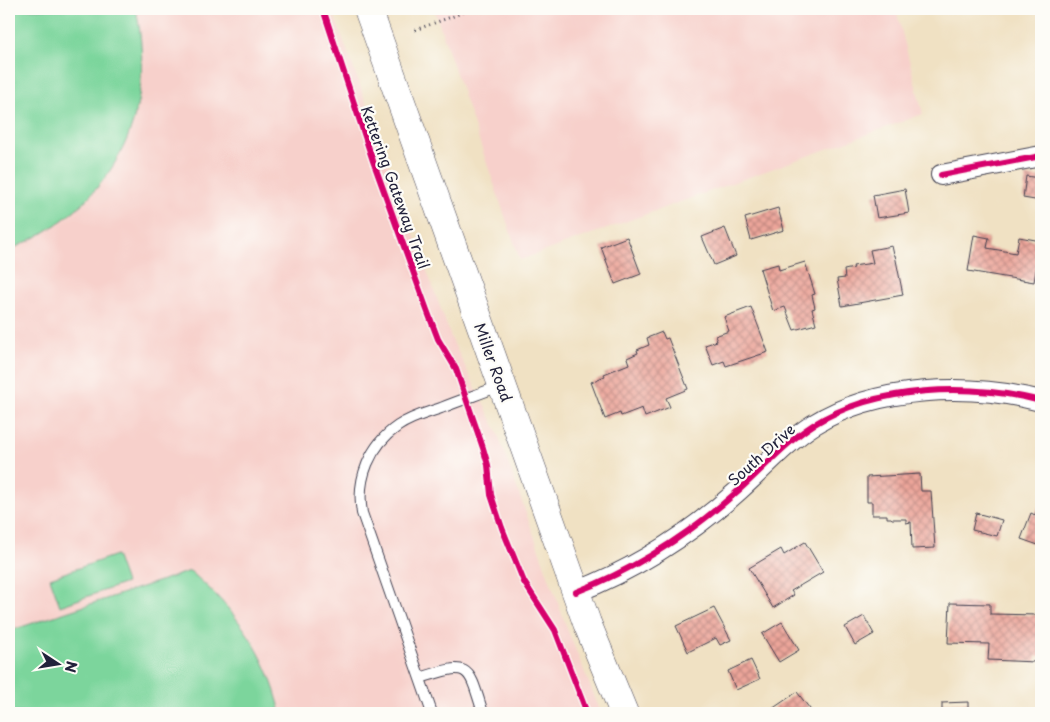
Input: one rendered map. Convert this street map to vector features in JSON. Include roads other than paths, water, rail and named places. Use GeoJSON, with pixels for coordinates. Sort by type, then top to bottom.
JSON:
{"type":"FeatureCollection","features":[{"type":"Feature","properties":{"kind":"main road","name":"Miller Road"},"geometry":{"type":"LineString","coordinates":[[368,9],[576,592],[624,713]]}},
{"type":"Feature","properties":{"kind":"street"},"geometry":{"type":"LineString","coordinates":[[941,175],[1041,156]]}},
{"type":"Feature","properties":{"kind":"street","name":"South Drive"},"geometry":{"type":"LineString","coordinates":[[576,592],[624,571],[687,531],[738,491],[801,434],[815,424],[841,411],[890,397],[957,390],[993,392],[1041,401]]}},
{"type":"Feature","properties":{"kind":"lane"},"geometry":{"type":"LineString","coordinates":[[432,713],[362,513],[360,495],[362,480],[367,462],[375,448],[398,426],[417,416],[503,385]]}},
{"type":"Feature","properties":{"kind":"lane"},"geometry":{"type":"LineString","coordinates":[[420,678],[454,668],[464,670],[473,681],[483,713]]}}]}
